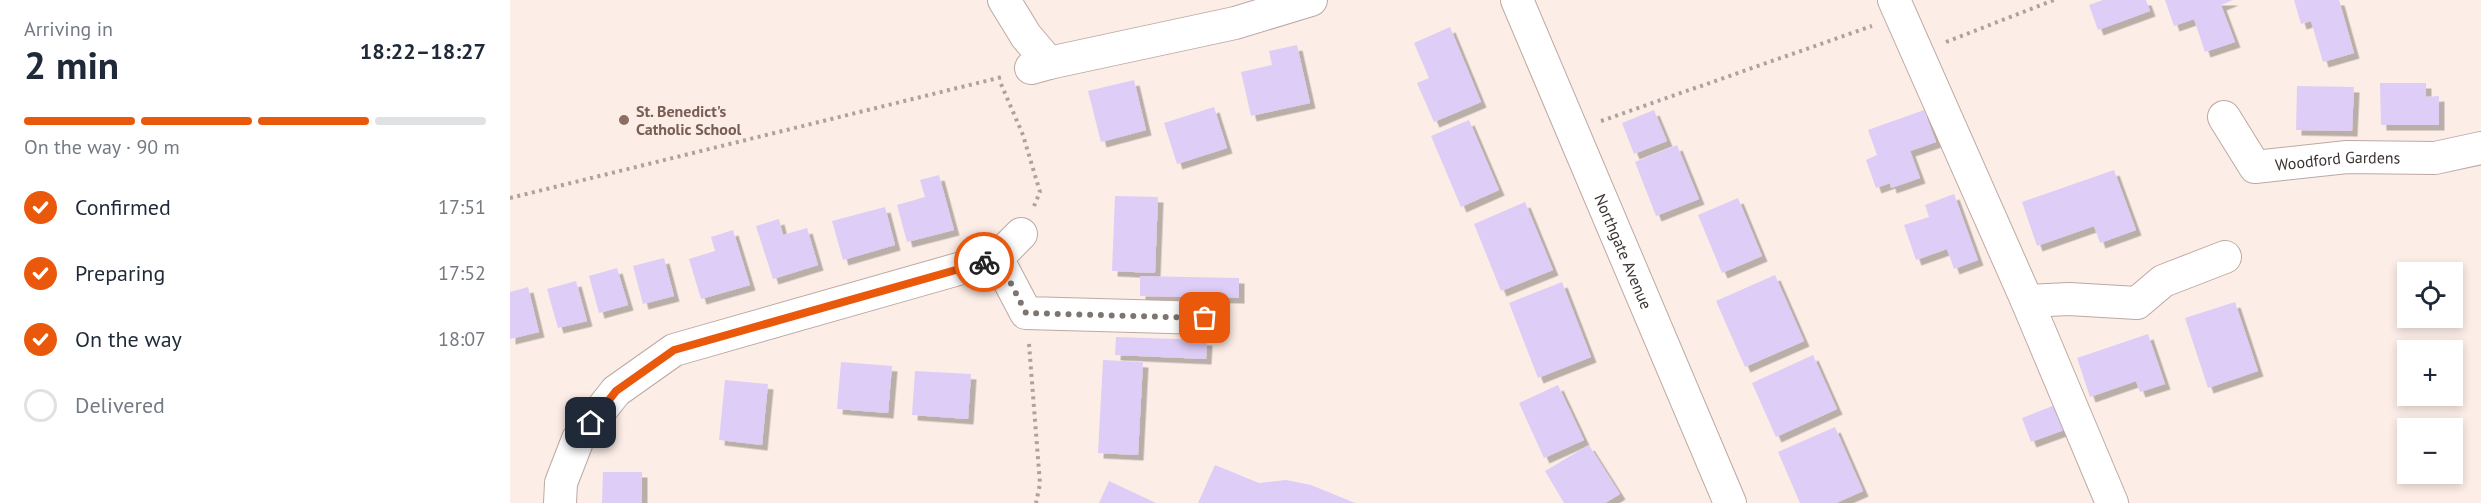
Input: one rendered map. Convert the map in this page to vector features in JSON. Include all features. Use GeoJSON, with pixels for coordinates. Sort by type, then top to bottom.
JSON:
{"type":"FeatureCollection","features":[{"type":"Feature","properties":{"kind":"street"},"geometry":{"type":"LineString","coordinates":[[1004,0],[1026,36],[1040,66],[1235,22],[1311,0]]}},
{"type":"Feature","properties":{"kind":"street","name":"Northgate Avenue"},"geometry":{"type":"LineString","coordinates":[[1517,0],[1730,503]]}},
{"type":"Feature","properties":{"kind":"street"},"geometry":{"type":"LineString","coordinates":[[1898,8],[2027,300],[2112,503]]}},
{"type":"Feature","properties":{"kind":"street","name":"Woodford Gardens"},"geometry":{"type":"LineString","coordinates":[[2224,117],[2255,167],[2347,156],[2435,158],[2481,148]]}},
{"type":"Feature","properties":{"kind":"street"},"geometry":{"type":"LineString","coordinates":[[560,503],[561,483],[578,439],[616,391],[674,350],[998,258],[1021,234]]}},
{"type":"Feature","properties":{"kind":"street"},"geometry":{"type":"LineString","coordinates":[[2027,300],[2069,299],[2137,303],[2163,281],[2225,257]]}},
{"type":"Feature","properties":{"kind":"street"},"geometry":{"type":"LineString","coordinates":[[998,258],[1026,313],[1205,318]]}},
{"type":"Feature","properties":{"kind":"path"},"geometry":{"type":"LineString","coordinates":[[1918,53],[2054,0]]}},
{"type":"Feature","properties":{"kind":"path"},"geometry":{"type":"LineString","coordinates":[[1572,131],[1898,8]]}},
{"type":"Feature","properties":{"kind":"path"},"geometry":{"type":"LineString","coordinates":[[510,198],[999,78],[1023,135],[1040,192],[1021,234]]}},
{"type":"Feature","properties":{"kind":"path"},"geometry":{"type":"LineString","coordinates":[[1026,313],[1040,484],[1036,503]]}},
{"type":"Feature","properties":{"kind":"building"},"geometry":{"type":"Polygon","coordinates":[[[2103,0],[2146,0],[2150,11],[2098,30],[2089,5],[2103,0]]]}},
{"type":"Feature","properties":{"kind":"building"},"geometry":{"type":"Polygon","coordinates":[[[2165,0],[2233,0],[2221,5],[2235,42],[2205,52],[2194,19],[2174,26],[2165,0]]]}},
{"type":"Feature","properties":{"kind":"building"},"geometry":{"type":"Polygon","coordinates":[[[2294,0],[2339,0],[2354,53],[2323,62],[2311,21],[2301,24],[2294,0]]]}},
{"type":"Feature","properties":{"kind":"building"},"geometry":{"type":"Polygon","coordinates":[[[1450,27],[1481,102],[1434,122],[1417,83],[1429,78],[1414,43],[1450,27]]]}},
{"type":"Feature","properties":{"kind":"building"},"geometry":{"type":"Polygon","coordinates":[[[1297,45],[1310,103],[1251,116],[1241,72],[1272,65],[1269,51],[1297,45]]]}},
{"type":"Feature","properties":{"kind":"building"},"geometry":{"type":"Polygon","coordinates":[[[1134,80],[1146,130],[1101,142],[1088,91],[1134,80]]]}},
{"type":"Feature","properties":{"kind":"building"},"geometry":{"type":"Polygon","coordinates":[[[2380,83],[2426,83],[2426,97],[2439,96],[2439,125],[2381,125],[2380,83]]]}},
{"type":"Feature","properties":{"kind":"building"},"geometry":{"type":"Polygon","coordinates":[[[2297,86],[2354,87],[2352,131],[2296,130],[2297,86]]]}},
{"type":"Feature","properties":{"kind":"building"},"geometry":{"type":"Polygon","coordinates":[[[1214,107],[1227,148],[1177,164],[1164,123],[1214,107]]]}},
{"type":"Feature","properties":{"kind":"building"},"geometry":{"type":"Polygon","coordinates":[[[1654,110],[1667,141],[1634,154],[1622,123],[1654,110]]]}},
{"type":"Feature","properties":{"kind":"building"},"geometry":{"type":"Polygon","coordinates":[[[1924,110],[1936,142],[1910,151],[1920,178],[1891,188],[1890,183],[1876,188],[1866,160],[1877,155],[1868,130],[1924,110]]]}},
{"type":"Feature","properties":{"kind":"building"},"geometry":{"type":"Polygon","coordinates":[[[1469,120],[1499,190],[1461,207],[1431,136],[1469,120]]]}},
{"type":"Feature","properties":{"kind":"building"},"geometry":{"type":"Polygon","coordinates":[[[1677,145],[1699,199],[1656,216],[1635,162],[1677,145]]]}},
{"type":"Feature","properties":{"kind":"building"},"geometry":{"type":"Polygon","coordinates":[[[2114,170],[2136,230],[2100,243],[2094,226],[2037,246],[2022,202],[2114,170]]]}},
{"type":"Feature","properties":{"kind":"building"},"geometry":{"type":"Polygon","coordinates":[[[939,175],[954,230],[907,242],[897,205],[925,197],[920,180],[939,175]]]}},
{"type":"Feature","properties":{"kind":"building"},"geometry":{"type":"Polygon","coordinates":[[[1954,194],[1978,260],[1954,269],[1947,249],[1916,260],[1904,225],[1929,217],[1925,205],[1954,194]]]}},
{"type":"Feature","properties":{"kind":"building"},"geometry":{"type":"Polygon","coordinates":[[[1115,196],[1158,197],[1155,273],[1112,271],[1115,196]]]}},
{"type":"Feature","properties":{"kind":"building"},"geometry":{"type":"Polygon","coordinates":[[[1738,198],[1762,256],[1722,273],[1698,215],[1738,198]]]}},
{"type":"Feature","properties":{"kind":"building"},"geometry":{"type":"Polygon","coordinates":[[[1525,202],[1553,270],[1501,291],[1474,224],[1525,202]]]}},
{"type":"Feature","properties":{"kind":"building"},"geometry":{"type":"Polygon","coordinates":[[[885,207],[895,245],[843,260],[832,221],[885,207]]]}},
{"type":"Feature","properties":{"kind":"building"},"geometry":{"type":"Polygon","coordinates":[[[779,219],[783,235],[807,228],[818,265],[773,279],[756,226],[779,219]]]}},
{"type":"Feature","properties":{"kind":"building"},"geometry":{"type":"Polygon","coordinates":[[[733,230],[750,285],[701,299],[689,259],[715,251],[711,237],[733,230]]]}},
{"type":"Feature","properties":{"kind":"building"},"geometry":{"type":"Polygon","coordinates":[[[664,258],[674,296],[643,304],[633,266],[664,258]]]}},
{"type":"Feature","properties":{"kind":"building"},"geometry":{"type":"Polygon","coordinates":[[[617,268],[628,305],[599,313],[589,276],[617,268]]]}},
{"type":"Feature","properties":{"kind":"building"},"geometry":{"type":"Polygon","coordinates":[[[1775,275],[1804,341],[1745,367],[1716,301],[1775,275]]]}},
{"type":"Feature","properties":{"kind":"building"},"geometry":{"type":"Polygon","coordinates":[[[1140,276],[1239,278],[1239,298],[1140,296],[1140,276]]]}},
{"type":"Feature","properties":{"kind":"building"},"geometry":{"type":"Polygon","coordinates":[[[576,281],[587,321],[558,328],[547,289],[576,281]]]}},
{"type":"Feature","properties":{"kind":"building"},"geometry":{"type":"Polygon","coordinates":[[[1562,282],[1591,357],[1538,378],[1509,303],[1562,282]]]}},
{"type":"Feature","properties":{"kind":"building"},"geometry":{"type":"Polygon","coordinates":[[[528,287],[539,332],[510,339],[510,292],[528,287]]]}},
{"type":"Feature","properties":{"kind":"building"},"geometry":{"type":"Polygon","coordinates":[[[2235,302],[2258,371],[2208,388],[2185,318],[2235,302]]]}},
{"type":"Feature","properties":{"kind":"building"},"geometry":{"type":"Polygon","coordinates":[[[2148,334],[2165,384],[2140,392],[2136,381],[2090,397],[2077,358],[2148,334]]]}},
{"type":"Feature","properties":{"kind":"building"},"geometry":{"type":"Polygon","coordinates":[[[1116,337],[1207,340],[1206,359],[1115,355],[1116,337]]]}},
{"type":"Feature","properties":{"kind":"building"},"geometry":{"type":"Polygon","coordinates":[[[1813,355],[1837,409],[1776,437],[1752,383],[1813,355]]]}},
{"type":"Feature","properties":{"kind":"building"},"geometry":{"type":"Polygon","coordinates":[[[1103,360],[1143,362],[1138,455],[1098,453],[1103,360]]]}},
{"type":"Feature","properties":{"kind":"building"},"geometry":{"type":"Polygon","coordinates":[[[841,362],[892,366],[888,413],[837,409],[841,362]]]}},
{"type":"Feature","properties":{"kind":"building"},"geometry":{"type":"Polygon","coordinates":[[[915,371],[971,374],[968,419],[912,415],[915,371]]]}},
{"type":"Feature","properties":{"kind":"building"},"geometry":{"type":"Polygon","coordinates":[[[725,380],[768,384],[762,445],[719,440],[725,380]]]}},
{"type":"Feature","properties":{"kind":"building"},"geometry":{"type":"Polygon","coordinates":[[[1558,385],[1584,440],[1544,458],[1519,403],[1558,385]]]}},
{"type":"Feature","properties":{"kind":"building"},"geometry":{"type":"Polygon","coordinates":[[[2055,405],[2064,430],[2031,442],[2022,418],[2055,405]]]}},
{"type":"Feature","properties":{"kind":"building"},"geometry":{"type":"Polygon","coordinates":[[[1835,427],[1863,491],[1836,503],[1800,503],[1778,452],[1835,427]]]}},
{"type":"Feature","properties":{"kind":"building"},"geometry":{"type":"Polygon","coordinates":[[[1589,445],[1620,494],[1605,503],[1564,503],[1545,471],[1589,445]]]}},
{"type":"Feature","properties":{"kind":"building"},"geometry":{"type":"Polygon","coordinates":[[[1215,465],[1259,483],[1286,480],[1311,485],[1355,503],[1198,503],[1215,465]]]}},
{"type":"Feature","properties":{"kind":"building"},"geometry":{"type":"Polygon","coordinates":[[[603,472],[642,472],[642,503],[602,503],[603,472]]]}},
{"type":"Feature","properties":{"kind":"building"},"geometry":{"type":"Polygon","coordinates":[[[1109,481],[1156,503],[1099,503],[1109,481]]]}},
{"type":"Feature","properties":{"kind":"way so far"},"geometry":{"type":"LineString","coordinates":[[984,262],[998,258],[1026,313],[1205,318]]}},
{"type":"Feature","properties":{"kind":"place","name":"St. Benedict's Catholic School"},"geometry":{"type":"Point","coordinates":[624,120]}},
{"type":"Feature","properties":{"kind":"route"},"geometry":{"type":"LineString","coordinates":[[591,423],[616,391],[674,350],[984,262]]}}]}
